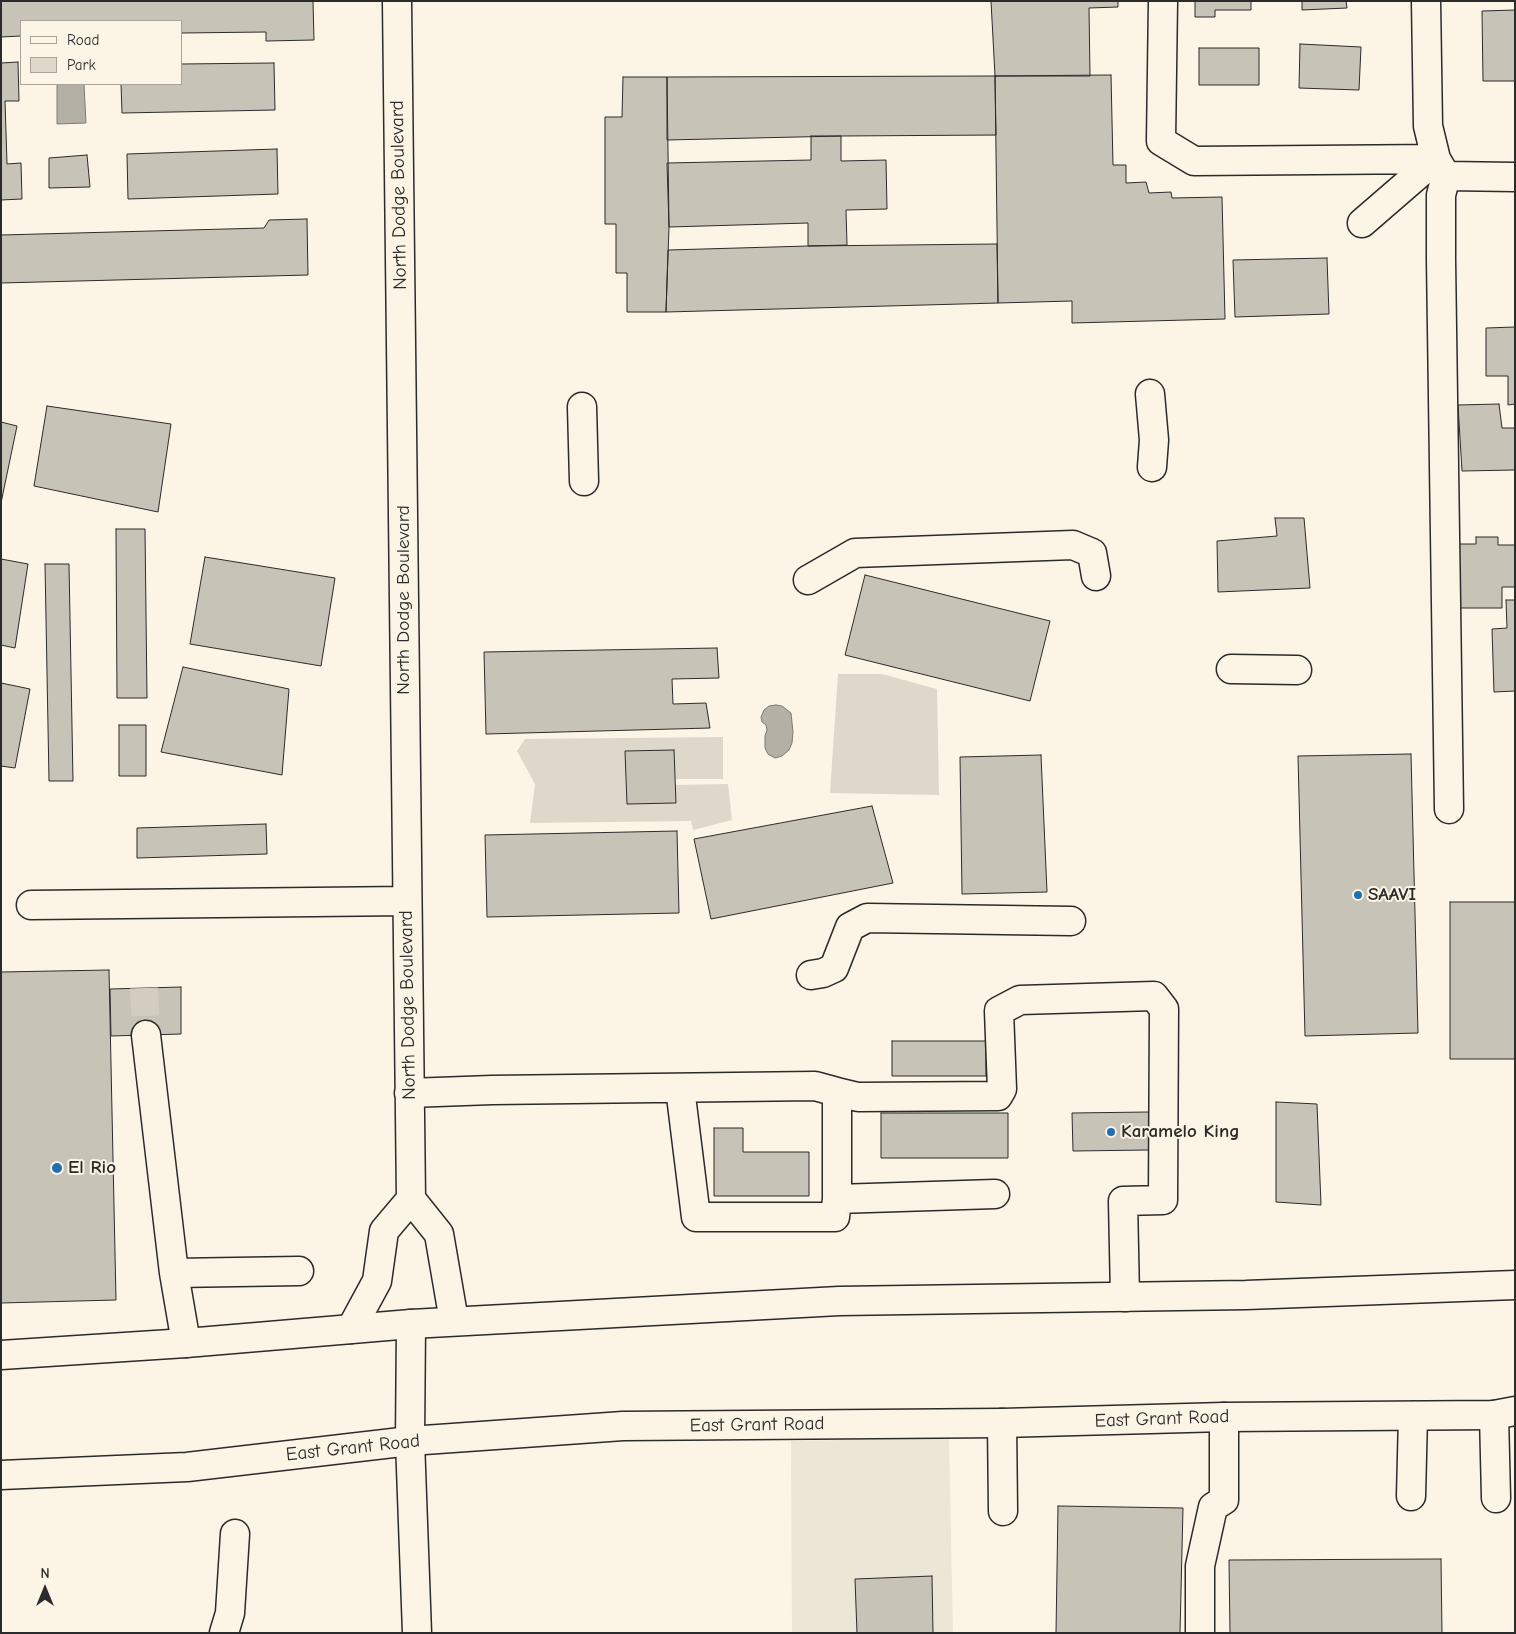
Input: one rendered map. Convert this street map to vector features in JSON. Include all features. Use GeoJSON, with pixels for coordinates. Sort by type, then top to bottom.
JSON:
{"type":"FeatureCollection","features":[{"type":"Feature","properties":{"kind":"main road","name":"North Dodge Boulevard"},"geometry":{"type":"LineString","coordinates":[[397,1],[411,1199]]}},
{"type":"Feature","properties":{"kind":"main road"},"geometry":{"type":"LineString","coordinates":[[1163,1],[1161,141],[1194,161],[1442,170],[1515,177]]}},
{"type":"Feature","properties":{"kind":"main road"},"geometry":{"type":"LineString","coordinates":[[1426,1],[1428,126],[1442,170],[1441,260],[1449,809]]}},
{"type":"Feature","properties":{"kind":"main road"},"geometry":{"type":"LineString","coordinates":[[1362,223],[1442,170]]}},
{"type":"Feature","properties":{"kind":"main road"},"geometry":{"type":"LineString","coordinates":[[1150,394],[1154,440],[1152,467]]}},
{"type":"Feature","properties":{"kind":"main road"},"geometry":{"type":"LineString","coordinates":[[582,407],[584,481]]}},
{"type":"Feature","properties":{"kind":"main road"},"geometry":{"type":"LineString","coordinates":[[808,580],[854,553],[1072,545],[1092,553],[1096,576]]}},
{"type":"Feature","properties":{"kind":"main road"},"geometry":{"type":"LineString","coordinates":[[1232,669],[1297,670]]}},
{"type":"Feature","properties":{"kind":"main road"},"geometry":{"type":"LineString","coordinates":[[31,905],[407,901]]}},
{"type":"Feature","properties":{"kind":"main road"},"geometry":{"type":"LineString","coordinates":[[811,975],[834,968],[850,928],[867,918],[1071,921]]}},
{"type":"Feature","properties":{"kind":"main road"},"geometry":{"type":"LineString","coordinates":[[409,1093],[492,1090],[815,1086],[858,1097],[998,1096],[1002,1089],[999,1011],[1020,1000],[1154,996],[1164,1009],[1163,1200],[1123,1200],[1125,1298]]}},
{"type":"Feature","properties":{"kind":"main road"},"geometry":{"type":"LineString","coordinates":[[146,1035],[174,1273],[186,1342]]}},
{"type":"Feature","properties":{"kind":"main road"},"geometry":{"type":"LineString","coordinates":[[680,1088],[696,1217],[835,1216],[837,1199],[837,1092]]}},
{"type":"Feature","properties":{"kind":"main road"},"geometry":{"type":"LineString","coordinates":[[837,1199],[994,1194]]}},
{"type":"Feature","properties":{"kind":"main road"},"geometry":{"type":"LineString","coordinates":[[351,1329],[377,1281],[384,1231],[411,1199],[439,1234],[454,1321]]}},
{"type":"Feature","properties":{"kind":"main road"},"geometry":{"type":"LineString","coordinates":[[174,1273],[299,1271]]}},
{"type":"Feature","properties":{"kind":"main road"},"geometry":{"type":"LineString","coordinates":[[1,1355],[454,1321],[838,1301],[1125,1298],[1515,1286]]}},
{"type":"Feature","properties":{"kind":"main road"},"geometry":{"type":"LineString","coordinates":[[411,1324],[410,1441],[417,1633]]}},
{"type":"Feature","properties":{"kind":"main road"},"geometry":{"type":"LineString","coordinates":[[1496,1498],[1504,1413]]}},
{"type":"Feature","properties":{"kind":"main road","name":"East Grant Road"},"geometry":{"type":"LineString","coordinates":[[1,1475],[187,1467],[410,1441],[623,1426],[1002,1423],[1224,1417],[1413,1416],[1504,1413]]}},
{"type":"Feature","properties":{"kind":"main road"},"geometry":{"type":"LineString","coordinates":[[1411,1496],[1413,1416]]}},
{"type":"Feature","properties":{"kind":"main road"},"geometry":{"type":"LineString","coordinates":[[1200,1633],[1200,1566],[1213,1507],[1224,1500],[1224,1417]]}},
{"type":"Feature","properties":{"kind":"main road"},"geometry":{"type":"LineString","coordinates":[[1002,1423],[1003,1511]]}},
{"type":"Feature","properties":{"kind":"main road"},"geometry":{"type":"LineString","coordinates":[[224,1633],[230,1613],[235,1534]]}},
{"type":"Feature","properties":{"kind":"shaded area"},"geometry":{"type":"Polygon","coordinates":[[[57,85],[84,85],[86,123],[57,124],[57,85]]]}},
{"type":"Feature","properties":{"kind":"shaded area"},"geometry":{"type":"Polygon","coordinates":[[[769,706],[782,706],[791,713],[793,732],[789,750],[782,756],[775,758],[768,754],[765,748],[767,730],[761,717],[764,710],[769,706]]]}},
{"type":"Feature","properties":{"kind":"shaded area"},"geometry":{"type":"Polygon","coordinates":[[[949,1438],[953,1633],[792,1633],[791,1441],[949,1438]]]}},
{"type":"Feature","properties":{"kind":"green space"},"geometry":{"type":"Polygon","coordinates":[[[838,674],[882,674],[937,689],[939,795],[830,793],[838,674]]]}},
{"type":"Feature","properties":{"kind":"green space"},"geometry":{"type":"Polygon","coordinates":[[[723,737],[723,779],[675,779],[674,750],[626,751],[627,804],[675,803],[675,785],[728,784],[732,820],[693,830],[691,821],[530,823],[535,784],[517,751],[525,739],[723,737]]]}},
{"type":"Feature","properties":{"kind":"building"},"geometry":{"type":"Polygon","coordinates":[[[1,1],[313,1],[314,40],[266,41],[266,32],[182,33],[182,20],[20,20],[20,36],[1,37],[1,1]]]}},
{"type":"Feature","properties":{"kind":"building"},"geometry":{"type":"Polygon","coordinates":[[[991,1],[1118,1],[1118,7],[1089,8],[1090,76],[995,76],[991,1]]]}},
{"type":"Feature","properties":{"kind":"building"},"geometry":{"type":"Polygon","coordinates":[[[1195,1],[1251,1],[1251,10],[1215,10],[1215,17],[1195,17],[1195,1]]]}},
{"type":"Feature","properties":{"kind":"building"},"geometry":{"type":"Polygon","coordinates":[[[1302,1],[1346,1],[1347,8],[1302,10],[1302,1]]]}},
{"type":"Feature","properties":{"kind":"building"},"geometry":{"type":"Polygon","coordinates":[[[1515,10],[1515,81],[1483,81],[1482,11],[1515,10]]]}},
{"type":"Feature","properties":{"kind":"building"},"geometry":{"type":"Polygon","coordinates":[[[1300,44],[1361,47],[1359,90],[1299,88],[1300,44]]]}},
{"type":"Feature","properties":{"kind":"building"},"geometry":{"type":"Polygon","coordinates":[[[1199,48],[1259,48],[1259,85],[1199,85],[1199,48]]]}},
{"type":"Feature","properties":{"kind":"building"},"geometry":{"type":"Polygon","coordinates":[[[18,62],[19,101],[5,101],[7,164],[21,163],[22,199],[1,200],[1,63],[18,62]]]}},
{"type":"Feature","properties":{"kind":"building"},"geometry":{"type":"Polygon","coordinates":[[[274,63],[275,110],[122,113],[121,85],[182,85],[182,64],[274,63]]]}},
{"type":"Feature","properties":{"kind":"building"},"geometry":{"type":"Polygon","coordinates":[[[1111,75],[1113,165],[1126,165],[1126,183],[1146,182],[1149,193],[1171,192],[1172,198],[1222,197],[1225,319],[1072,323],[1072,301],[998,303],[995,76],[1111,75]]]}},
{"type":"Feature","properties":{"kind":"building"},"geometry":{"type":"Polygon","coordinates":[[[995,76],[996,135],[667,140],[667,77],[995,76]]]}},
{"type":"Feature","properties":{"kind":"building"},"geometry":{"type":"Polygon","coordinates":[[[623,77],[667,77],[669,227],[666,312],[627,312],[627,273],[616,273],[616,224],[605,224],[605,117],[622,117],[623,77]]]}},
{"type":"Feature","properties":{"kind":"building"},"geometry":{"type":"Polygon","coordinates":[[[811,136],[841,136],[841,161],[886,160],[887,209],[846,210],[847,245],[808,246],[808,223],[669,227],[667,163],[811,160],[811,136]]]}},
{"type":"Feature","properties":{"kind":"building"},"geometry":{"type":"Polygon","coordinates":[[[277,149],[278,194],[128,199],[127,154],[277,149]]]}},
{"type":"Feature","properties":{"kind":"building"},"geometry":{"type":"Polygon","coordinates":[[[87,155],[90,187],[49,188],[49,158],[87,155]]]}},
{"type":"Feature","properties":{"kind":"building"},"geometry":{"type":"Polygon","coordinates":[[[307,219],[308,275],[1,283],[1,235],[264,228],[269,220],[307,219]]]}},
{"type":"Feature","properties":{"kind":"building"},"geometry":{"type":"Polygon","coordinates":[[[997,244],[998,303],[666,312],[668,250],[997,244]]]}},
{"type":"Feature","properties":{"kind":"building"},"geometry":{"type":"Polygon","coordinates":[[[1327,258],[1329,314],[1235,317],[1233,260],[1327,258]]]}},
{"type":"Feature","properties":{"kind":"building"},"geometry":{"type":"Polygon","coordinates":[[[1515,327],[1515,404],[1508,405],[1508,376],[1486,376],[1486,328],[1515,327]]]}},
{"type":"Feature","properties":{"kind":"building"},"geometry":{"type":"Polygon","coordinates":[[[1499,404],[1502,428],[1515,428],[1515,470],[1462,471],[1458,405],[1499,404]]]}},
{"type":"Feature","properties":{"kind":"building"},"geometry":{"type":"Polygon","coordinates":[[[47,406],[171,424],[158,512],[34,486],[47,406]]]}},
{"type":"Feature","properties":{"kind":"building"},"geometry":{"type":"Polygon","coordinates":[[[1,422],[17,426],[1,503],[1,422]]]}},
{"type":"Feature","properties":{"kind":"building"},"geometry":{"type":"Polygon","coordinates":[[[1275,518],[1304,518],[1310,588],[1218,592],[1217,541],[1277,536],[1275,518]]]}},
{"type":"Feature","properties":{"kind":"building"},"geometry":{"type":"Polygon","coordinates":[[[116,529],[145,529],[147,698],[117,698],[116,529]]]}},
{"type":"Feature","properties":{"kind":"building"},"geometry":{"type":"Polygon","coordinates":[[[1476,537],[1498,537],[1498,545],[1515,545],[1515,587],[1502,587],[1502,608],[1459,608],[1459,544],[1476,544],[1476,537]]]}},
{"type":"Feature","properties":{"kind":"building"},"geometry":{"type":"Polygon","coordinates":[[[205,557],[335,578],[321,666],[190,644],[205,557]]]}},
{"type":"Feature","properties":{"kind":"building"},"geometry":{"type":"Polygon","coordinates":[[[1,559],[28,564],[15,648],[1,645],[1,559]]]}},
{"type":"Feature","properties":{"kind":"building"},"geometry":{"type":"Polygon","coordinates":[[[45,564],[69,564],[73,781],[49,781],[45,564]]]}},
{"type":"Feature","properties":{"kind":"building"},"geometry":{"type":"Polygon","coordinates":[[[865,575],[1050,621],[1030,701],[845,655],[865,575]]]}},
{"type":"Feature","properties":{"kind":"building"},"geometry":{"type":"Polygon","coordinates":[[[1506,600],[1515,600],[1515,691],[1494,692],[1492,629],[1507,628],[1506,600]]]}},
{"type":"Feature","properties":{"kind":"building"},"geometry":{"type":"Polygon","coordinates":[[[717,648],[719,678],[672,679],[673,704],[706,703],[710,728],[486,734],[484,652],[717,648]]]}},
{"type":"Feature","properties":{"kind":"building"},"geometry":{"type":"Polygon","coordinates":[[[183,667],[289,689],[282,775],[161,752],[183,667]]]}},
{"type":"Feature","properties":{"kind":"building"},"geometry":{"type":"Polygon","coordinates":[[[1,683],[30,689],[15,768],[1,766],[1,683]]]}},
{"type":"Feature","properties":{"kind":"building"},"geometry":{"type":"Polygon","coordinates":[[[119,725],[146,725],[146,776],[119,776],[119,725]]]}},
{"type":"Feature","properties":{"kind":"building"},"geometry":{"type":"Polygon","coordinates":[[[674,750],[676,803],[627,804],[625,751],[674,750]]]}},
{"type":"Feature","properties":{"kind":"building","name":"SAAVI"},"geometry":{"type":"Polygon","coordinates":[[[1411,754],[1418,1033],[1305,1036],[1298,756],[1411,754]]]}},
{"type":"Feature","properties":{"kind":"building"},"geometry":{"type":"Polygon","coordinates":[[[1041,755],[1047,892],[962,894],[960,757],[1041,755]]]}},
{"type":"Feature","properties":{"kind":"building"},"geometry":{"type":"Polygon","coordinates":[[[872,806],[893,883],[711,919],[694,839],[872,806]]]}},
{"type":"Feature","properties":{"kind":"building"},"geometry":{"type":"Polygon","coordinates":[[[266,824],[267,854],[137,858],[137,828],[266,824]]]}},
{"type":"Feature","properties":{"kind":"building"},"geometry":{"type":"Polygon","coordinates":[[[677,831],[679,913],[487,917],[485,835],[677,831]]]}},
{"type":"Feature","properties":{"kind":"building"},"geometry":{"type":"Polygon","coordinates":[[[1450,902],[1515,902],[1515,1059],[1450,1059],[1450,902]]]}},
{"type":"Feature","properties":{"kind":"building","name":"El Rio"},"geometry":{"type":"Polygon","coordinates":[[[109,970],[116,1300],[1,1303],[1,972],[109,970]]]}},
{"type":"Feature","properties":{"kind":"building"},"geometry":{"type":"Polygon","coordinates":[[[181,987],[181,1034],[111,1036],[110,989],[181,987]]]}},
{"type":"Feature","properties":{"kind":"building"},"geometry":{"type":"Polygon","coordinates":[[[892,1041],[986,1041],[986,1076],[892,1076],[892,1041]]]}},
{"type":"Feature","properties":{"kind":"building"},"geometry":{"type":"Polygon","coordinates":[[[1276,1102],[1317,1104],[1321,1205],[1276,1202],[1276,1102]]]}},
{"type":"Feature","properties":{"kind":"building","name":"Karamelo King"},"geometry":{"type":"Polygon","coordinates":[[[1149,1112],[1150,1150],[1073,1151],[1072,1113],[1149,1112]]]}},
{"type":"Feature","properties":{"kind":"building"},"geometry":{"type":"Polygon","coordinates":[[[881,1113],[1008,1113],[1008,1158],[881,1158],[881,1113]]]}},
{"type":"Feature","properties":{"kind":"building"},"geometry":{"type":"Polygon","coordinates":[[[714,1128],[743,1128],[743,1152],[809,1152],[809,1196],[714,1196],[714,1128]]]}},
{"type":"Feature","properties":{"kind":"building"},"geometry":{"type":"Polygon","coordinates":[[[1058,1506],[1183,1508],[1180,1633],[1056,1633],[1058,1506]]]}},
{"type":"Feature","properties":{"kind":"building"},"geometry":{"type":"Polygon","coordinates":[[[1441,1559],[1442,1633],[1230,1633],[1229,1560],[1441,1559]]]}},
{"type":"Feature","properties":{"kind":"building"},"geometry":{"type":"Polygon","coordinates":[[[932,1576],[933,1633],[857,1633],[855,1579],[932,1576]]]}},
{"type":"Feature","properties":{"kind":"tunnel"},"geometry":{"type":"LineString","coordinates":[[144,988],[146,1035]]}},
{"type":"Feature","properties":{"kind":"place","name":"SAAVI"},"geometry":{"type":"Point","coordinates":[1358,895]}},
{"type":"Feature","properties":{"kind":"place","name":"Karamelo King"},"geometry":{"type":"Point","coordinates":[1111,1132]}},
{"type":"Feature","properties":{"kind":"place","name":"El Rio"},"geometry":{"type":"Point","coordinates":[57,1168]}}]}
